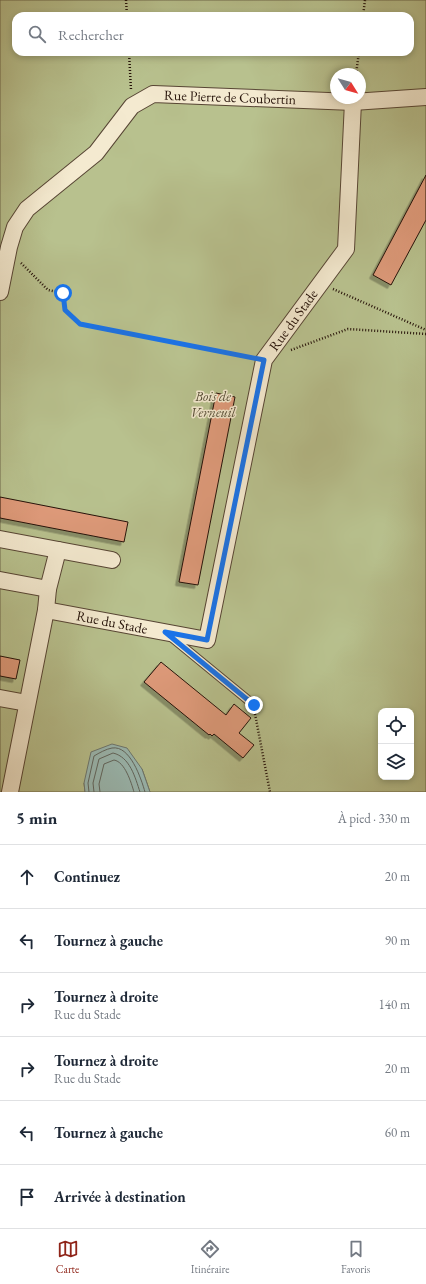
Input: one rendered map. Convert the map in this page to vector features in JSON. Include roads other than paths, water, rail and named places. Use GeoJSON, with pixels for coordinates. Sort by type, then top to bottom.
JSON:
{"type":"FeatureCollection","features":[{"type":"Feature","properties":{"kind":"street","name":"Rue Pierre de Coubertin"},"geometry":{"type":"LineString","coordinates":[[0,292],[6,246],[15,227],[27,209],[96,153],[132,106],[153,94],[330,101]]}},
{"type":"Feature","properties":{"kind":"street","name":"Rue Pierre de Coubertin"},"geometry":{"type":"LineString","coordinates":[[366,101],[426,97]]}},
{"type":"Feature","properties":{"kind":"street","name":"Rue du Stade"},"geometry":{"type":"LineString","coordinates":[[46,610],[207,640],[264,360],[346,249],[353,104]]}},
{"type":"Feature","properties":{"kind":"street"},"geometry":{"type":"LineString","coordinates":[[0,539],[112,560]]}},
{"type":"Feature","properties":{"kind":"street"},"geometry":{"type":"LineString","coordinates":[[10,792],[46,610],[48,589],[58,550]]}},
{"type":"Feature","properties":{"kind":"street"},"geometry":{"type":"LineString","coordinates":[[0,580],[48,589]]}},
{"type":"Feature","properties":{"kind":"street"},"geometry":{"type":"LineString","coordinates":[[0,698],[28,703]]}},
{"type":"Feature","properties":{"kind":"lane"},"geometry":{"type":"LineString","coordinates":[[165,632],[254,705]]}},
{"type":"Feature","properties":{"kind":"water"},"geometry":{"type":"Polygon","coordinates":[[[112,744],[127,748],[142,769],[150,792],[85,792],[84,783],[91,752],[112,744]]]}},
{"type":"Feature","properties":{"kind":"park label","name":"Bois de Verneuil"},"geometry":{"type":"Point","coordinates":[213,404]}}]}
